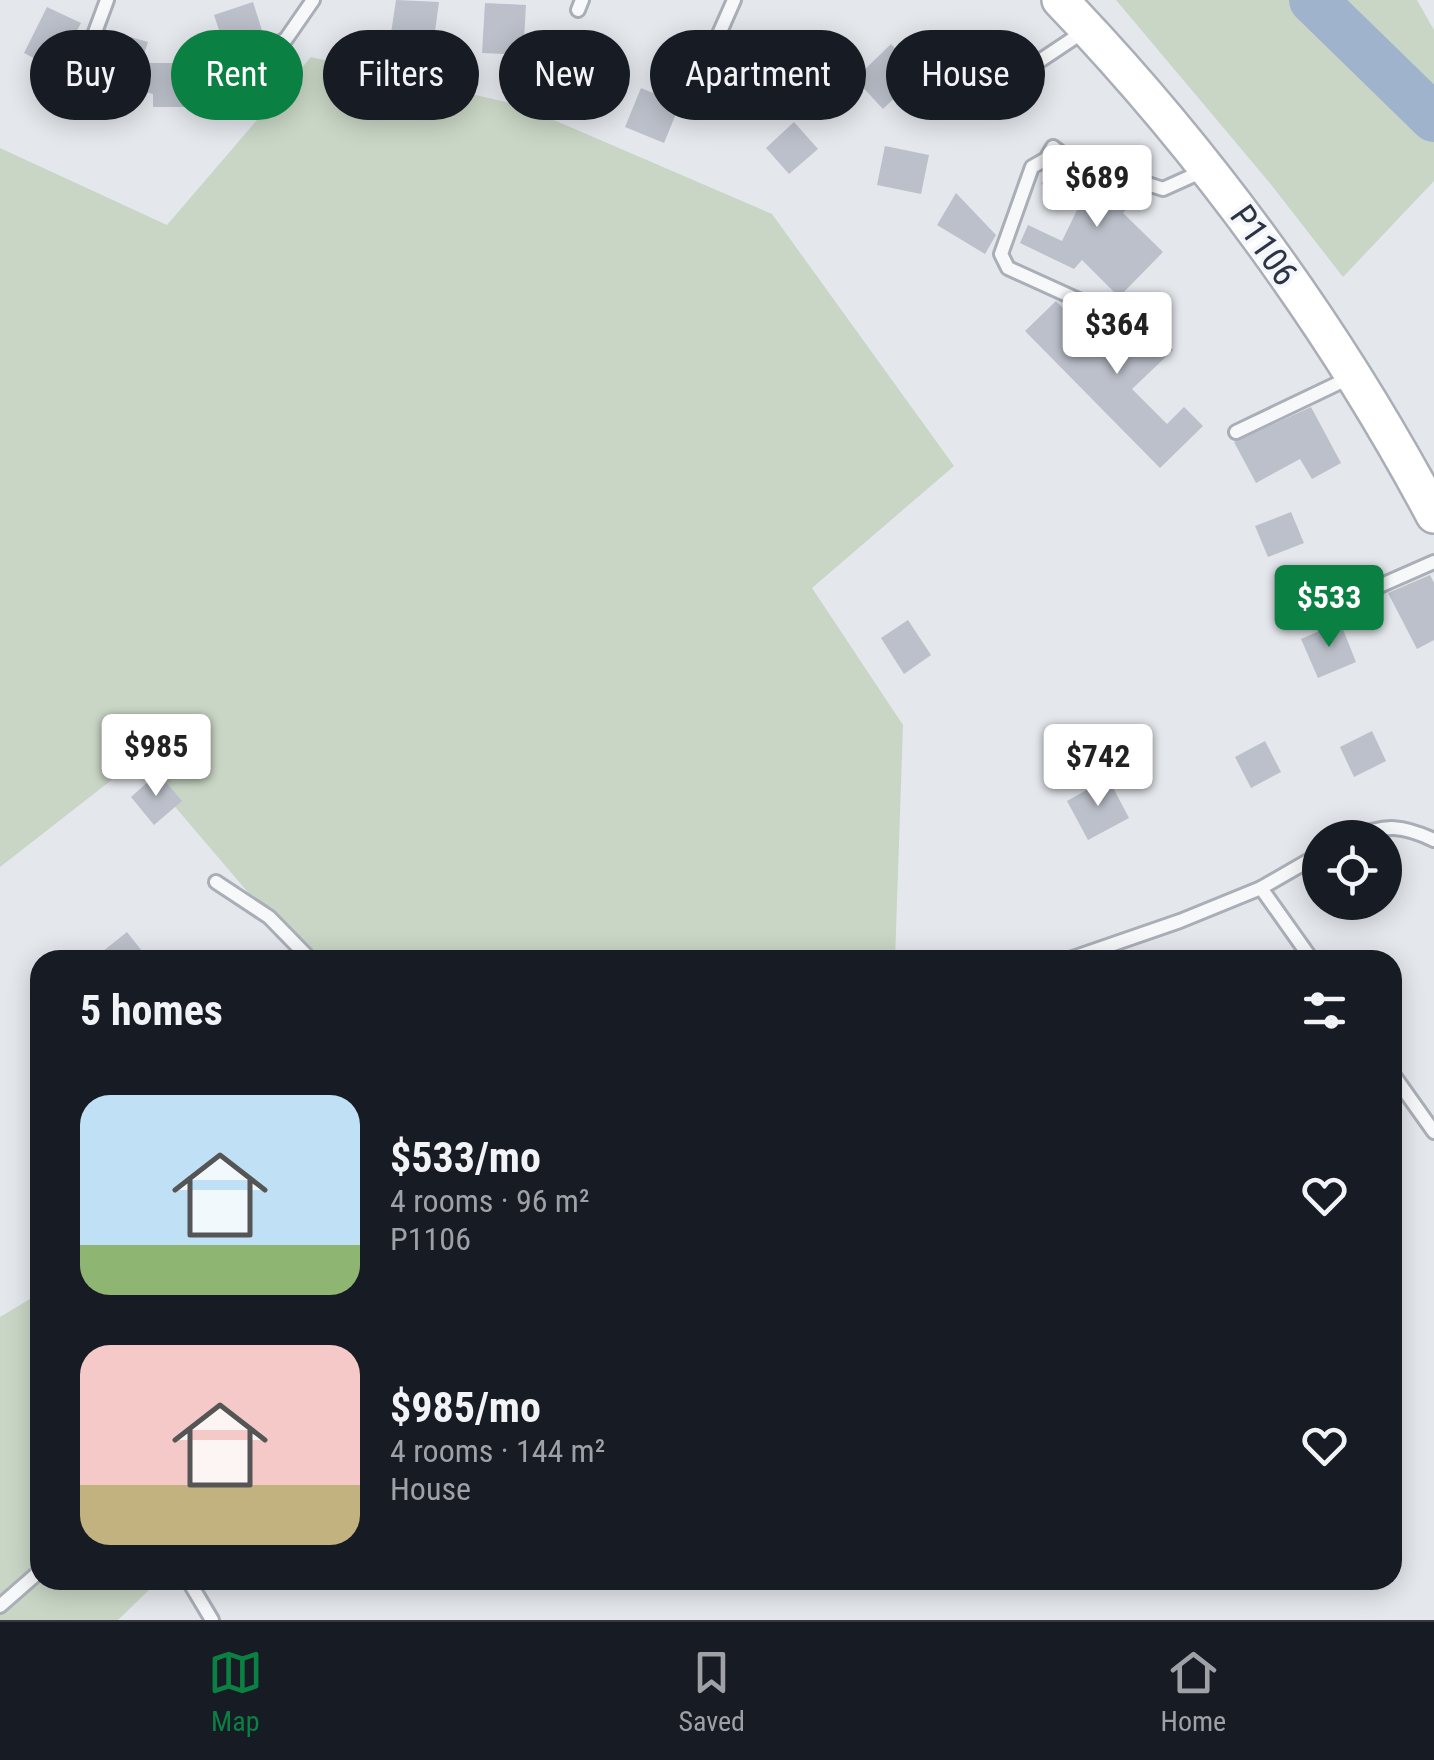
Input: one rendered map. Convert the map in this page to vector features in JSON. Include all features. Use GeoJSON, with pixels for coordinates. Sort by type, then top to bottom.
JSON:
{"type":"FeatureCollection","features":[{"type":"Feature","properties":{"kind":"main road","name":"P1106"},"geometry":{"type":"LineString","coordinates":[[1060,0],[1210,168],[1288,278],[1406,461],[1434,515]]}},
{"type":"Feature","properties":{"kind":"lane"},"geometry":{"type":"LineString","coordinates":[[96,30],[107,0]]}},
{"type":"Feature","properties":{"kind":"lane"},"geometry":{"type":"LineString","coordinates":[[292,30],[313,0]]}},
{"type":"Feature","properties":{"kind":"lane"},"geometry":{"type":"LineString","coordinates":[[721,30],[734,0]]}},
{"type":"Feature","properties":{"kind":"lane"},"geometry":{"type":"LineString","coordinates":[[1045,57],[1088,29]]}},
{"type":"Feature","properties":{"kind":"lane"},"geometry":{"type":"LineString","coordinates":[[1096,308],[1008,268],[1001,254],[1032,167],[1046,159],[1053,147],[1066,157],[1164,189],[1210,168]]}},
{"type":"Feature","properties":{"kind":"lane"},"geometry":{"type":"LineString","coordinates":[[1236,432],[1351,377]]}},
{"type":"Feature","properties":{"kind":"lane"},"geometry":{"type":"LineString","coordinates":[[1308,617],[1434,562]]}},
{"type":"Feature","properties":{"kind":"lane"},"geometry":{"type":"LineString","coordinates":[[1402,827],[1434,840]]}},
{"type":"Feature","properties":{"kind":"lane"},"geometry":{"type":"LineString","coordinates":[[1096,950],[1260,888],[1302,864]]}},
{"type":"Feature","properties":{"kind":"lane"},"geometry":{"type":"LineString","coordinates":[[216,882],[270,917],[301,950]]}},
{"type":"Feature","properties":{"kind":"lane"},"geometry":{"type":"LineString","coordinates":[[1260,888],[1305,950]]}},
{"type":"Feature","properties":{"kind":"lane"},"geometry":{"type":"LineString","coordinates":[[1402,1087],[1434,1132]]}},
{"type":"Feature","properties":{"kind":"lane"},"geometry":{"type":"LineString","coordinates":[[0,1606],[30,1580]]}},
{"type":"Feature","properties":{"kind":"lane"},"geometry":{"type":"LineString","coordinates":[[194,1590],[212,1620]]}},
{"type":"Feature","properties":{"kind":"green space"},"geometry":{"type":"Polygon","coordinates":[[[1116,0],[1417,0],[1434,30],[1434,181],[1343,277],[1116,0]]]}},
{"type":"Feature","properties":{"kind":"green space"},"geometry":{"type":"Polygon","coordinates":[[[311,57],[323,60],[323,120],[479,120],[479,96],[499,100],[499,120],[554,120],[772,214],[954,466],[812,588],[903,725],[895,950],[301,950],[136,761],[0,867],[0,148],[167,225],[257,120],[303,120],[303,66],[311,57]]]}},
{"type":"Feature","properties":{"kind":"green space"},"geometry":{"type":"Polygon","coordinates":[[[30,1299],[30,1590],[149,1590],[118,1620],[0,1620],[0,1317],[30,1299]]]}},
{"type":"Feature","properties":{"kind":"building"},"geometry":{"type":"Polygon","coordinates":[[[396,0],[439,2],[435,30],[392,30],[396,0]]]}},
{"type":"Feature","properties":{"kind":"building"},"geometry":{"type":"Polygon","coordinates":[[[253,2],[262,30],[219,30],[214,15],[253,2]]]}},
{"type":"Feature","properties":{"kind":"building"},"geometry":{"type":"Polygon","coordinates":[[[485,3],[526,5],[524,30],[499,30],[499,54],[482,53],[485,3]]]}},
{"type":"Feature","properties":{"kind":"building"},"geometry":{"type":"Polygon","coordinates":[[[47,7],[81,23],[77,30],[36,30],[47,7]]]}},
{"type":"Feature","properties":{"kind":"building"},"geometry":{"type":"Polygon","coordinates":[[[886,49],[883,109],[866,91],[866,68],[886,49]]]}},
{"type":"Feature","properties":{"kind":"building"},"geometry":{"type":"Polygon","coordinates":[[[151,63],[171,63],[171,107],[153,107],[151,63]]]}},
{"type":"Feature","properties":{"kind":"building"},"geometry":{"type":"Polygon","coordinates":[[[641,88],[650,92],[650,120],[673,120],[664,143],[625,127],[641,88]]]}},
{"type":"Feature","properties":{"kind":"building"},"geometry":{"type":"Polygon","coordinates":[[[794,122],[818,149],[789,174],[766,148],[794,122]]]}},
{"type":"Feature","properties":{"kind":"building"},"geometry":{"type":"Polygon","coordinates":[[[885,146],[929,155],[921,194],[877,185],[885,146]]]}},
{"type":"Feature","properties":{"kind":"building"},"geometry":{"type":"Polygon","coordinates":[[[1056,162],[1141,192],[1123,213],[1163,252],[1119,297],[1082,260],[1074,269],[1020,243],[1028,225],[1062,241],[1081,202],[1041,184],[1056,162]]]}},
{"type":"Feature","properties":{"kind":"building"},"geometry":{"type":"Polygon","coordinates":[[[956,193],[996,235],[985,254],[937,225],[956,193]]]}},
{"type":"Feature","properties":{"kind":"building"},"geometry":{"type":"Polygon","coordinates":[[[1056,301],[1100,346],[1136,311],[1173,350],[1132,389],[1167,424],[1184,407],[1203,426],[1160,468],[1025,331],[1056,301]]]}},
{"type":"Feature","properties":{"kind":"building"},"geometry":{"type":"Polygon","coordinates":[[[1311,407],[1341,463],[1312,479],[1300,459],[1256,483],[1234,442],[1311,407]]]}},
{"type":"Feature","properties":{"kind":"building"},"geometry":{"type":"Polygon","coordinates":[[[1291,512],[1304,543],[1268,557],[1255,526],[1291,512]]]}},
{"type":"Feature","properties":{"kind":"building"},"geometry":{"type":"Polygon","coordinates":[[[1430,575],[1434,583],[1434,640],[1417,649],[1388,593],[1430,575]]]}},
{"type":"Feature","properties":{"kind":"building"},"geometry":{"type":"Polygon","coordinates":[[[908,620],[931,655],[904,674],[881,638],[908,620]]]}},
{"type":"Feature","properties":{"kind":"building"},"geometry":{"type":"Polygon","coordinates":[[[1340,622],[1356,662],[1318,678],[1301,639],[1340,622]]]}},
{"type":"Feature","properties":{"kind":"building"},"geometry":{"type":"Polygon","coordinates":[[[1372,731],[1386,761],[1354,777],[1340,747],[1372,731]]]}},
{"type":"Feature","properties":{"kind":"building"},"geometry":{"type":"Polygon","coordinates":[[[1265,741],[1281,772],[1251,788],[1235,757],[1265,741]]]}},
{"type":"Feature","properties":{"kind":"building"},"geometry":{"type":"Polygon","coordinates":[[[158,773],[182,801],[154,825],[131,797],[158,773]]]}},
{"type":"Feature","properties":{"kind":"building"},"geometry":{"type":"Polygon","coordinates":[[[1108,778],[1129,818],[1088,840],[1067,801],[1108,778]]]}},
{"type":"Feature","properties":{"kind":"building"},"geometry":{"type":"Polygon","coordinates":[[[127,932],[141,950],[104,950],[127,932]]]}},
{"type":"Feature","properties":{"kind":"waterway"},"geometry":{"type":"LineString","coordinates":[[1313,0],[1434,118]]}}]}
